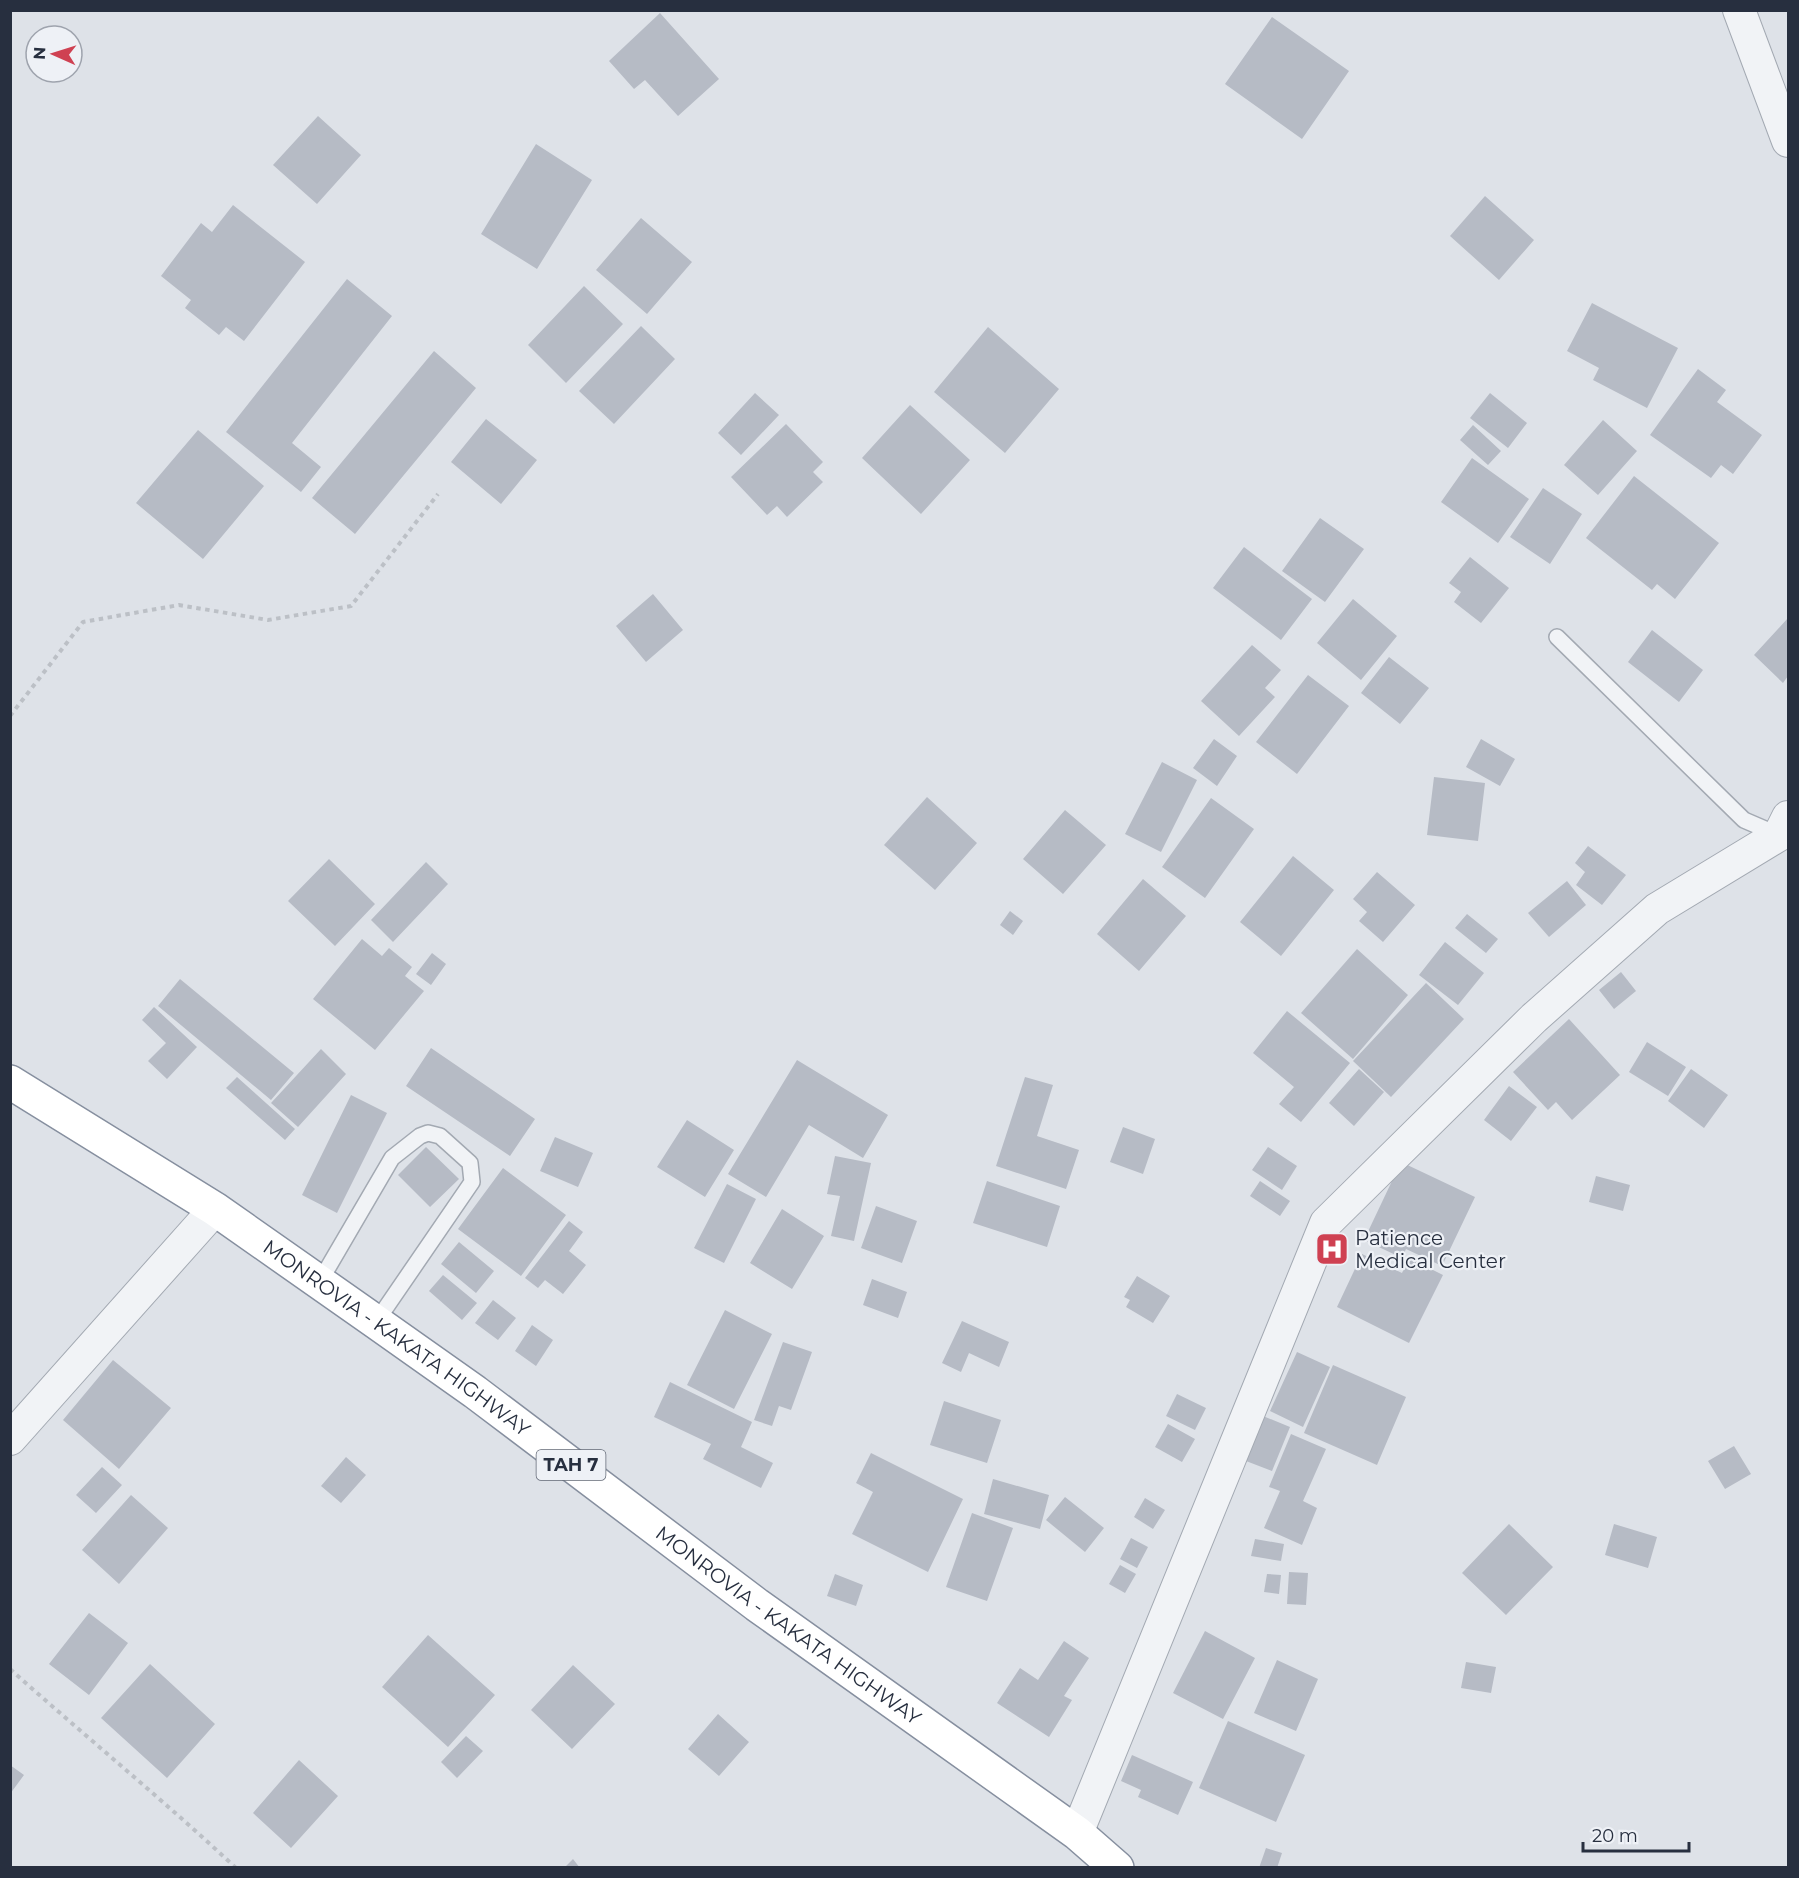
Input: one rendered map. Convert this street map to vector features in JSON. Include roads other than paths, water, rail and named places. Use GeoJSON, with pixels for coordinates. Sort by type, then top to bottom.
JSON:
{"type":"FeatureCollection","features":[{"type":"Feature","properties":{"kind":"highway","name":"MONROVIA - KAKATA HIGHWAY"},"geometry":{"type":"LineString","coordinates":[[10,1082],[215,1209],[475,1392],[757,1605],[1077,1833],[1117,1868]]}},
{"type":"Feature","properties":{"kind":"street"},"geometry":{"type":"LineString","coordinates":[[1739,10],[1788,141]]}},
{"type":"Feature","properties":{"kind":"street"},"geometry":{"type":"LineString","coordinates":[[1077,1833],[1326,1223],[1534,1018],[1657,909],[1784,826]]}},
{"type":"Feature","properties":{"kind":"street"},"geometry":{"type":"LineString","coordinates":[[10,1439],[215,1209]]}},
{"type":"Feature","properties":{"kind":"lane"},"geometry":{"type":"LineString","coordinates":[[1557,637],[1744,820],[1784,826]]}},
{"type":"Feature","properties":{"kind":"lane"},"geometry":{"type":"LineString","coordinates":[[320,1283],[392,1158],[420,1136],[428,1133],[440,1136],[470,1163],[472,1182],[376,1322]]}},
{"type":"Feature","properties":{"kind":"place","name":"Patience Medical Center"},"geometry":{"type":"Point","coordinates":[1332,1249]}}]}
